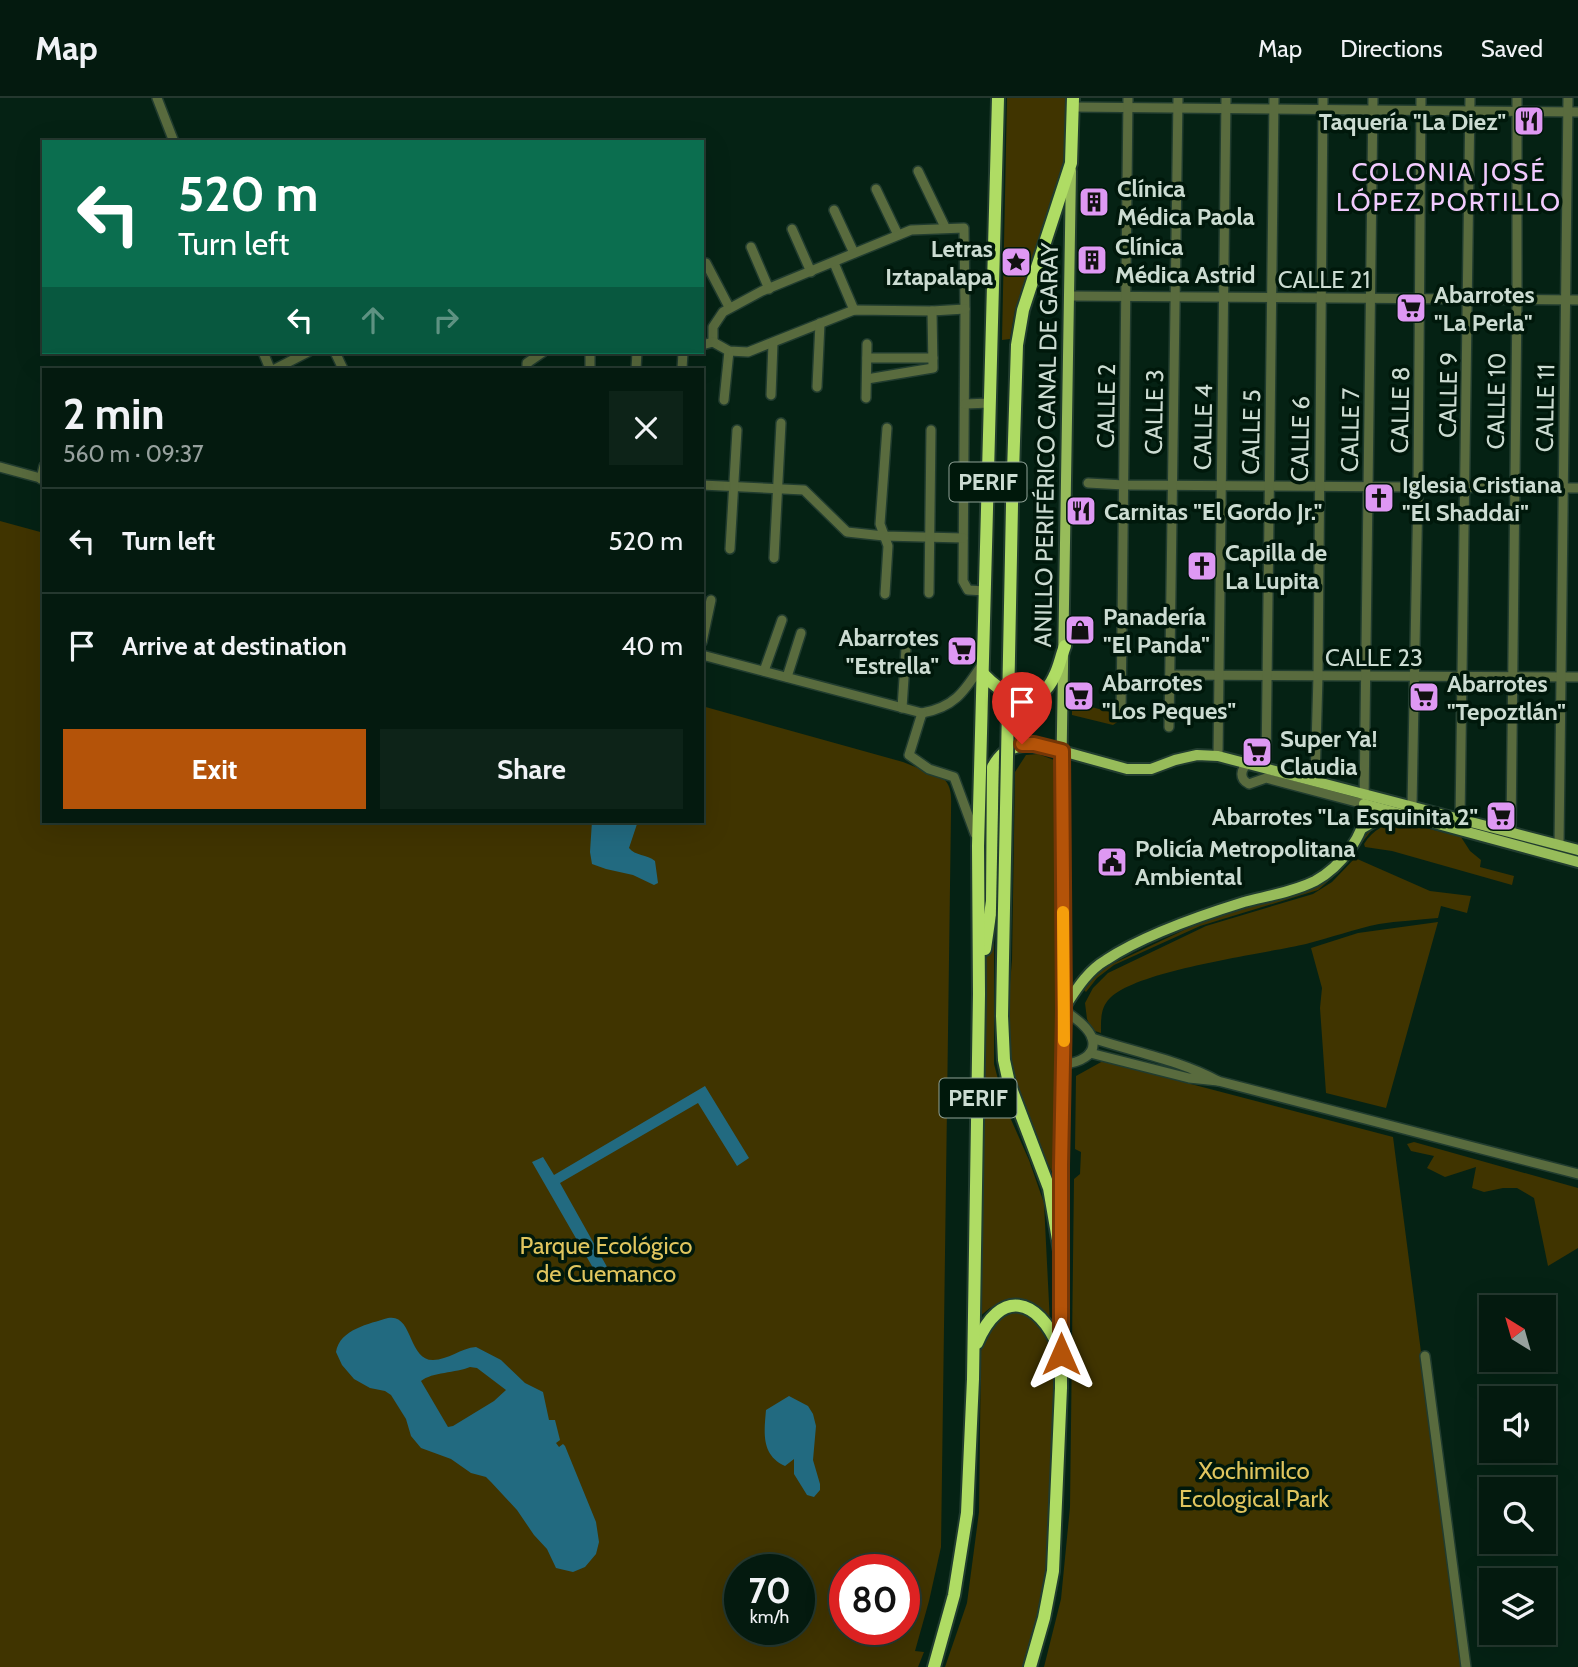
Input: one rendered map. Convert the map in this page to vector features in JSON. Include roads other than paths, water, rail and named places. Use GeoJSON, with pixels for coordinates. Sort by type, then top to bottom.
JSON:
{"type":"FeatureCollection","features":[{"type":"Feature","properties":{"kind":"highway","name":"PERIF"},"geometry":{"type":"LineString","coordinates":[[934,1667],[954,1595],[967,1513],[974,1350],[979,994],[978,846],[998,98]]}},
{"type":"Feature","properties":{"kind":"highway","name":"ANILLO PERIFÉRICO CANAL DE GARAY"},"geometry":{"type":"LineString","coordinates":[[1071,163],[1073,102]]}},
{"type":"Feature","properties":{"kind":"highway","name":"PERIF"},"geometry":{"type":"LineString","coordinates":[[1030,1667],[1044,1618],[1052,1571],[1058,1480],[1061,1257],[1049,1188],[1009,1083],[1004,1060],[1002,1016],[1012,505],[1017,345],[1023,310],[1071,163]]}},
{"type":"Feature","properties":{"kind":"highway"},"geometry":{"type":"LineString","coordinates":[[983,668],[997,689],[1016,698],[1027,698],[1038,695],[1054,677],[1065,646]]}},
{"type":"Feature","properties":{"kind":"highway"},"geometry":{"type":"LineString","coordinates":[[979,994],[992,901],[993,767],[998,758],[1009,749],[1022,744],[1062,751]]}},
{"type":"Feature","properties":{"kind":"highway"},"geometry":{"type":"LineString","coordinates":[[974,1350],[984,1325],[1004,1308],[1014,1306],[1034,1311],[1041,1317],[1051,1328],[1061,1354]]}},
{"type":"Feature","properties":{"kind":"main road","name":"ANILLO PERIFÉRICO CANAL DE GARAY"},"geometry":{"type":"LineString","coordinates":[[1062,751],[1071,163]]}},
{"type":"Feature","properties":{"kind":"main road"},"geometry":{"type":"LineString","coordinates":[[1062,751],[1128,769],[1151,769],[1197,755],[1218,755],[1315,781],[1397,814],[1578,862]]}},
{"type":"Feature","properties":{"kind":"main road","name":"PERIF"},"geometry":{"type":"LineString","coordinates":[[1061,1257],[1064,1064],[1062,751]]}},
{"type":"Feature","properties":{"kind":"main road"},"geometry":{"type":"LineString","coordinates":[[1364,799],[1412,806],[1578,850]]}},
{"type":"Feature","properties":{"kind":"main road"},"geometry":{"type":"LineString","coordinates":[[1064,1009],[1088,975],[1114,955],[1217,910],[1304,885],[1327,872],[1340,860],[1360,832],[1364,818],[1364,799]]}},
{"type":"Feature","properties":{"kind":"main road"},"geometry":{"type":"LineString","coordinates":[[1360,832],[1382,817],[1397,814]]}},
{"type":"Feature","properties":{"kind":"street"},"geometry":{"type":"LineString","coordinates":[[157,98],[173,140]]}},
{"type":"Feature","properties":{"kind":"street","name":"CALLE 5"},"geometry":{"type":"LineString","coordinates":[[1266,767],[1274,98]]}},
{"type":"Feature","properties":{"kind":"street","name":"CALLE 6"},"geometry":{"type":"LineString","coordinates":[[1315,781],[1322,98]]}},
{"type":"Feature","properties":{"kind":"street","name":"CALLE 7"},"geometry":{"type":"LineString","coordinates":[[1364,799],[1373,98]]}},
{"type":"Feature","properties":{"kind":"street","name":"CALLE 8"},"geometry":{"type":"LineString","coordinates":[[1412,806],[1421,299],[1421,98]]}},
{"type":"Feature","properties":{"kind":"street","name":"CALLE 9"},"geometry":{"type":"LineString","coordinates":[[1460,819],[1470,98]]}},
{"type":"Feature","properties":{"kind":"street","name":"CALLE 10"},"geometry":{"type":"LineString","coordinates":[[1511,831],[1517,98]]}},
{"type":"Feature","properties":{"kind":"street","name":"CALLE 11"},"geometry":{"type":"LineString","coordinates":[[1559,845],[1566,300],[1573,112],[1569,98]]}},
{"type":"Feature","properties":{"kind":"street"},"geometry":{"type":"LineString","coordinates":[[1073,102],[1225,103],[1274,109],[1573,112]]}},
{"type":"Feature","properties":{"kind":"street","name":"CALLE 2"},"geometry":{"type":"LineString","coordinates":[[1121,713],[1128,103]]}},
{"type":"Feature","properties":{"kind":"street","name":"CALLE 3"},"geometry":{"type":"LineString","coordinates":[[1169,727],[1178,103]]}},
{"type":"Feature","properties":{"kind":"street","name":"CALLE 4"},"geometry":{"type":"LineString","coordinates":[[1218,755],[1225,103]]}},
{"type":"Feature","properties":{"kind":"street"},"geometry":{"type":"LineString","coordinates":[[918,171],[945,227]]}},
{"type":"Feature","properties":{"kind":"street"},"geometry":{"type":"LineString","coordinates":[[876,189],[898,235]]}},
{"type":"Feature","properties":{"kind":"street"},"geometry":{"type":"LineString","coordinates":[[834,209],[854,253]]}},
{"type":"Feature","properties":{"kind":"street"},"geometry":{"type":"LineString","coordinates":[[713,342],[713,327],[729,307],[911,230],[964,228],[965,587],[968,590],[985,591]]}},
{"type":"Feature","properties":{"kind":"street"},"geometry":{"type":"LineString","coordinates":[[792,229],[811,272]]}},
{"type":"Feature","properties":{"kind":"street"},"geometry":{"type":"LineString","coordinates":[[751,247],[769,289]]}},
{"type":"Feature","properties":{"kind":"street"},"geometry":{"type":"LineString","coordinates":[[706,263],[729,307]]}},
{"type":"Feature","properties":{"kind":"street"},"geometry":{"type":"LineString","coordinates":[[834,263],[854,310]]}},
{"type":"Feature","properties":{"kind":"street","name":"CALLE 21"},"geometry":{"type":"LineString","coordinates":[[1070,296],[1578,300]]}},
{"type":"Feature","properties":{"kind":"street"},"geometry":{"type":"LineString","coordinates":[[704,344],[713,342],[729,351],[748,352],[854,310],[965,309]]}},
{"type":"Feature","properties":{"kind":"street"},"geometry":{"type":"LineString","coordinates":[[867,379],[933,368],[932,311]]}},
{"type":"Feature","properties":{"kind":"street"},"geometry":{"type":"LineString","coordinates":[[817,387],[820,323]]}},
{"type":"Feature","properties":{"kind":"street"},"geometry":{"type":"LineString","coordinates":[[771,395],[773,343]]}},
{"type":"Feature","properties":{"kind":"street"},"geometry":{"type":"LineString","coordinates":[[866,398],[867,344]]}},
{"type":"Feature","properties":{"kind":"street"},"geometry":{"type":"LineString","coordinates":[[724,400],[729,351]]}},
{"type":"Feature","properties":{"kind":"street"},"geometry":{"type":"LineString","coordinates":[[274,368],[304,354]]}},
{"type":"Feature","properties":{"kind":"street"},"geometry":{"type":"LineString","coordinates":[[527,368],[527,363],[540,354]]}},
{"type":"Feature","properties":{"kind":"street"},"geometry":{"type":"LineString","coordinates":[[867,358],[933,358]]}},
{"type":"Feature","properties":{"kind":"street"},"geometry":{"type":"LineString","coordinates":[[965,404],[990,403]]}},
{"type":"Feature","properties":{"kind":"street"},"geometry":{"type":"LineString","coordinates":[[774,558],[781,423]]}},
{"type":"Feature","properties":{"kind":"street"},"geometry":{"type":"LineString","coordinates":[[885,594],[888,546],[880,524],[887,428]]}},
{"type":"Feature","properties":{"kind":"street"},"geometry":{"type":"LineString","coordinates":[[730,549],[737,430]]}},
{"type":"Feature","properties":{"kind":"street"},"geometry":{"type":"LineString","coordinates":[[929,593],[931,430]]}},
{"type":"Feature","properties":{"kind":"street"},"geometry":{"type":"LineString","coordinates":[[0,467],[42,479]]}},
{"type":"Feature","properties":{"kind":"street"},"geometry":{"type":"LineString","coordinates":[[1088,483],[1172,486],[1578,488]]}},
{"type":"Feature","properties":{"kind":"street"},"geometry":{"type":"LineString","coordinates":[[704,485],[804,490],[809,492],[845,531],[884,536],[963,538]]}},
{"type":"Feature","properties":{"kind":"street"},"geometry":{"type":"LineString","coordinates":[[704,633],[711,600]]}},
{"type":"Feature","properties":{"kind":"street"},"geometry":{"type":"LineString","coordinates":[[764,671],[782,620]]}},
{"type":"Feature","properties":{"kind":"street"},"geometry":{"type":"LineString","coordinates":[[786,677],[801,633]]}},
{"type":"Feature","properties":{"kind":"street"},"geometry":{"type":"LineString","coordinates":[[902,708],[906,648]]}},
{"type":"Feature","properties":{"kind":"street"},"geometry":{"type":"LineString","coordinates":[[704,656],[902,708],[920,717],[951,703],[983,668]]}},
{"type":"Feature","properties":{"kind":"street","name":"CALLE 23"},"geometry":{"type":"LineString","coordinates":[[1170,675],[1578,677]]}},
{"type":"Feature","properties":{"kind":"street"},"geometry":{"type":"LineString","coordinates":[[920,717],[909,755],[920,764],[949,774],[957,781],[978,846]]}},
{"type":"Feature","properties":{"kind":"street"},"geometry":{"type":"LineString","coordinates":[[1249,763],[1243,768],[1242,775],[1244,781],[1249,784],[1266,778],[1364,799]]}},
{"type":"Feature","properties":{"kind":"street"},"geometry":{"type":"LineString","coordinates":[[1064,1009],[1083,1025],[1092,1038],[1189,1077],[1218,1081],[1578,1174]]}},
{"type":"Feature","properties":{"kind":"street"},"geometry":{"type":"LineString","coordinates":[[1090,1053],[1092,1038]]}},
{"type":"Feature","properties":{"kind":"street"},"geometry":{"type":"LineString","coordinates":[[1064,1064],[1076,1063],[1090,1053],[1137,1058]]}},
{"type":"Feature","properties":{"kind":"street"},"geometry":{"type":"LineString","coordinates":[[1424,1356],[1466,1667]]}},
{"type":"Feature","properties":{"kind":"water"},"geometry":{"type":"Polygon","coordinates":[[[592,823],[637,823],[629,848],[655,861],[658,883],[654,885],[633,875],[592,864],[592,823]]]}},
{"type":"Feature","properties":{"kind":"water"},"geometry":{"type":"Polygon","coordinates":[[[705,1086],[749,1158],[737,1166],[698,1103],[560,1183],[611,1274],[600,1280],[532,1162],[543,1157],[554,1175],[705,1086]]]}},
{"type":"Feature","properties":{"kind":"water"},"geometry":{"type":"Polygon","coordinates":[[[388,1318],[396,1318],[402,1322],[419,1353],[425,1358],[439,1359],[476,1347],[501,1360],[525,1383],[543,1392],[549,1420],[555,1420],[560,1440],[556,1443],[559,1447],[563,1444],[565,1446],[596,1522],[599,1542],[596,1554],[585,1567],[573,1572],[556,1568],[547,1549],[517,1510],[486,1477],[471,1473],[451,1459],[421,1448],[411,1436],[406,1419],[391,1395],[354,1379],[342,1365],[336,1352],[343,1338],[356,1329],[388,1318]],[[477,1368],[438,1374],[421,1381],[448,1427],[494,1401],[506,1390],[477,1368]]]}},
{"type":"Feature","properties":{"kind":"water"},"geometry":{"type":"Polygon","coordinates":[[[789,1396],[808,1406],[816,1426],[813,1460],[820,1490],[814,1497],[807,1495],[794,1474],[794,1459],[785,1466],[772,1456],[766,1442],[766,1410],[789,1396]]]}},
{"type":"Feature","properties":{"kind":"place","name":"Taquería \"La Diez\""},"geometry":{"type":"Point","coordinates":[1529,121]}},
{"type":"Feature","properties":{"kind":"place","name":"Clínica Médica Paola"},"geometry":{"type":"Point","coordinates":[1094,202]}},
{"type":"Feature","properties":{"kind":"place","name":"Clínica Médica Astrid"},"geometry":{"type":"Point","coordinates":[1092,260]}},
{"type":"Feature","properties":{"kind":"place","name":"Letras Iztapalapa"},"geometry":{"type":"Point","coordinates":[1016,262]}},
{"type":"Feature","properties":{"kind":"place","name":"Abarrotes \"La Perla\""},"geometry":{"type":"Point","coordinates":[1411,308]}},
{"type":"Feature","properties":{"kind":"place","name":"Iglesia Cristiana \"El Shaddai\""},"geometry":{"type":"Point","coordinates":[1379,498]}},
{"type":"Feature","properties":{"kind":"place","name":"Carnitas \"El Gordo Jr.\""},"geometry":{"type":"Point","coordinates":[1081,511]}},
{"type":"Feature","properties":{"kind":"place","name":"Capilla de La Lupita"},"geometry":{"type":"Point","coordinates":[1202,566]}},
{"type":"Feature","properties":{"kind":"place","name":"Panadería \"El Panda\""},"geometry":{"type":"Point","coordinates":[1080,630]}},
{"type":"Feature","properties":{"kind":"place","name":"Abarrotes \"Estrella\""},"geometry":{"type":"Point","coordinates":[962,651]}},
{"type":"Feature","properties":{"kind":"place","name":"Abarrotes \"Los Peques\""},"geometry":{"type":"Point","coordinates":[1079,696]}},
{"type":"Feature","properties":{"kind":"place","name":"Abarrotes \"Tepoztlán\""},"geometry":{"type":"Point","coordinates":[1424,697]}},
{"type":"Feature","properties":{"kind":"place","name":"Super Ya! Claudia"},"geometry":{"type":"Point","coordinates":[1257,752]}},
{"type":"Feature","properties":{"kind":"place","name":"Abarrotes \"La Esquinita 2\""},"geometry":{"type":"Point","coordinates":[1501,816]}},
{"type":"Feature","properties":{"kind":"place","name":"Policía Metropolitana Ambiental"},"geometry":{"type":"Point","coordinates":[1112,862]}},
{"type":"Feature","properties":{"kind":"district","name":"COLONIA JOSÉ LÓPEZ PORTILLO"},"geometry":{"type":"Point","coordinates":[1449,186]}},
{"type":"Feature","properties":{"kind":"park label","name":"Parque Ecológico de Cuemanco"},"geometry":{"type":"Point","coordinates":[606,1259]}},
{"type":"Feature","properties":{"kind":"park label","name":"Xochimilco Ecological Park"},"geometry":{"type":"Point","coordinates":[1254,1484]}}]}
